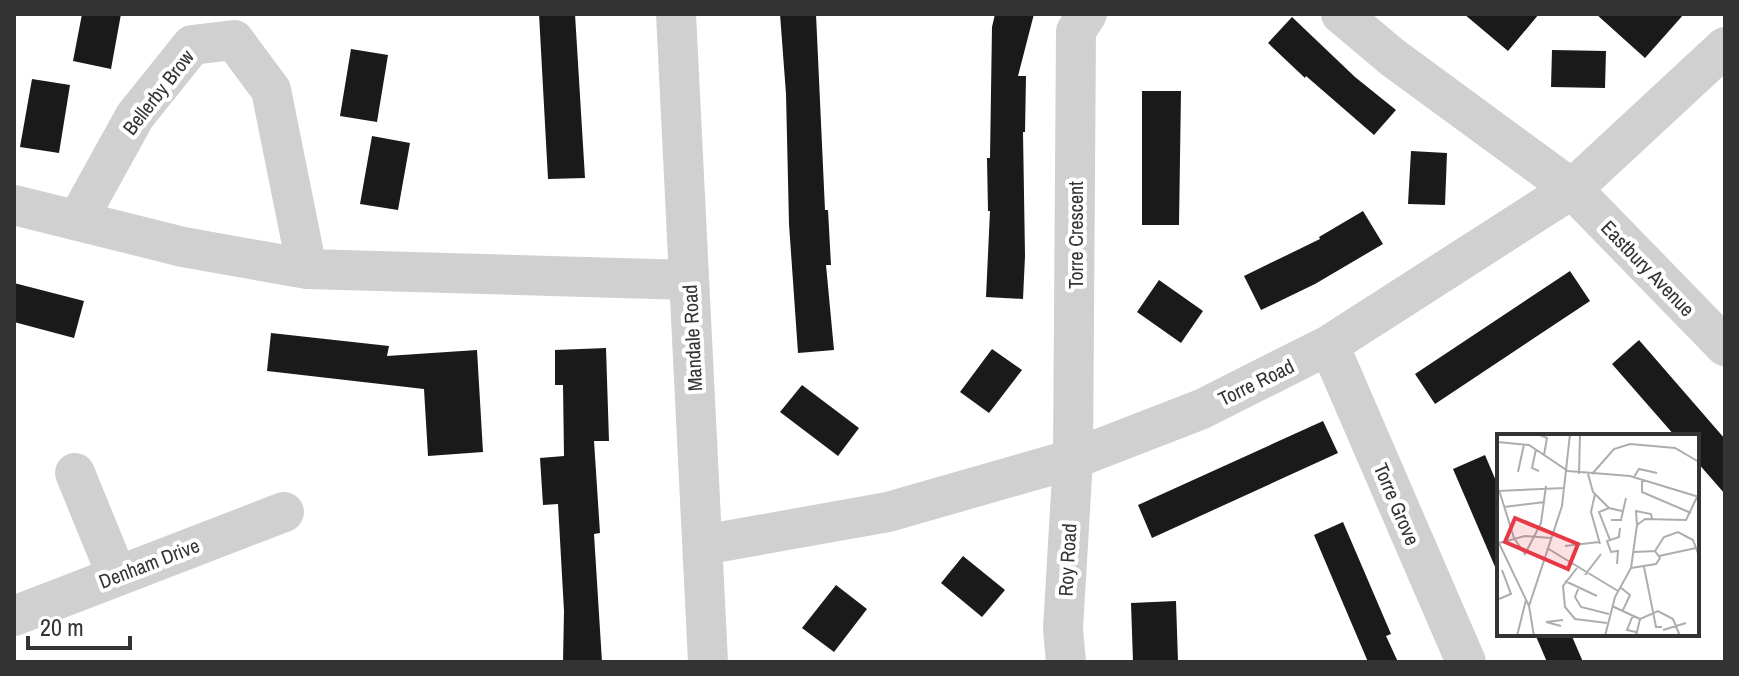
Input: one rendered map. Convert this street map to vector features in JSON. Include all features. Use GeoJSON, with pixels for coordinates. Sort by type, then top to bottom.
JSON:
{"type":"FeatureCollection","features":[{"type":"Feature","properties":{"kind":"street","name":"Mandale Road"},"geometry":{"type":"LineString","coordinates":[[676,14],[708,662]]}},
{"type":"Feature","properties":{"kind":"street","name":"Torre Crescent"},"geometry":{"type":"LineString","coordinates":[[1073,459],[1076,31],[1087,14]]}},
{"type":"Feature","properties":{"kind":"street"},"geometry":{"type":"LineString","coordinates":[[1341,14],[1392,57],[1572,189]]}},
{"type":"Feature","properties":{"kind":"street","name":"Bellerby Brow"},"geometry":{"type":"LineString","coordinates":[[77,221],[135,116],[192,45],[234,40],[271,90],[307,269]]}},
{"type":"Feature","properties":{"kind":"street","name":"Torre Road"},"geometry":{"type":"LineString","coordinates":[[703,545],[888,512],[1073,459],[1202,409],[1329,345],[1572,189],[1725,47]]}},
{"type":"Feature","properties":{"kind":"street","name":"Eastbury Avenue"},"geometry":{"type":"LineString","coordinates":[[1572,189],[1725,346]]}},
{"type":"Feature","properties":{"kind":"street"},"geometry":{"type":"LineString","coordinates":[[14,205],[183,247],[307,269],[689,280]]}},
{"type":"Feature","properties":{"kind":"street","name":"Torre Grove"},"geometry":{"type":"LineString","coordinates":[[1329,345],[1466,662]]}},
{"type":"Feature","properties":{"kind":"street","name":"Roy Road"},"geometry":{"type":"LineString","coordinates":[[1066,662],[1063,629],[1073,459]]}},
{"type":"Feature","properties":{"kind":"street"},"geometry":{"type":"LineString","coordinates":[[75,473],[117,576]]}},
{"type":"Feature","properties":{"kind":"street","name":"Denham Drive"},"geometry":{"type":"LineString","coordinates":[[14,616],[284,512]]}},
{"type":"Feature","properties":{"kind":"building"},"geometry":{"type":"Polygon","coordinates":[[[82,14],[121,14],[111,69],[73,61],[82,14]]]}},
{"type":"Feature","properties":{"kind":"building"},"geometry":{"type":"Polygon","coordinates":[[[539,14],[575,14],[585,178],[548,179],[539,14]]]}},
{"type":"Feature","properties":{"kind":"building"},"geometry":{"type":"Polygon","coordinates":[[[780,14],[816,14],[825,210],[828,210],[831,265],[826,265],[834,350],[798,353],[780,14]]]}},
{"type":"Feature","properties":{"kind":"building"},"geometry":{"type":"Polygon","coordinates":[[[995,14],[1034,14],[1018,76],[1026,76],[1023,299],[986,297],[990,211],[987,158],[990,158],[992,27],[995,14]]]}},
{"type":"Feature","properties":{"kind":"building"},"geometry":{"type":"Polygon","coordinates":[[[1464,14],[1539,14],[1508,51],[1464,14]]]}},
{"type":"Feature","properties":{"kind":"building"},"geometry":{"type":"Polygon","coordinates":[[[1596,14],[1684,14],[1645,58],[1596,14]]]}},
{"type":"Feature","properties":{"kind":"building"},"geometry":{"type":"Polygon","coordinates":[[[1292,17],[1355,77],[1396,110],[1374,135],[1268,43],[1292,17]]]}},
{"type":"Feature","properties":{"kind":"building"},"geometry":{"type":"Polygon","coordinates":[[[351,49],[388,55],[377,122],[340,116],[351,49]]]}},
{"type":"Feature","properties":{"kind":"building"},"geometry":{"type":"Polygon","coordinates":[[[1552,50],[1606,51],[1605,88],[1551,87],[1552,50]]]}},
{"type":"Feature","properties":{"kind":"building"},"geometry":{"type":"Polygon","coordinates":[[[32,79],[70,85],[59,153],[20,147],[32,79]]]}},
{"type":"Feature","properties":{"kind":"building"},"geometry":{"type":"Polygon","coordinates":[[[1142,91],[1181,91],[1179,225],[1142,225],[1142,91]]]}},
{"type":"Feature","properties":{"kind":"building"},"geometry":{"type":"Polygon","coordinates":[[[372,136],[410,143],[398,210],[360,204],[372,136]]]}},
{"type":"Feature","properties":{"kind":"building"},"geometry":{"type":"Polygon","coordinates":[[[1411,151],[1447,153],[1445,205],[1408,204],[1411,151]]]}},
{"type":"Feature","properties":{"kind":"building"},"geometry":{"type":"Polygon","coordinates":[[[1363,211],[1383,244],[1315,284],[1261,310],[1244,276],[1320,239],[1363,211]]]}},
{"type":"Feature","properties":{"kind":"building"},"geometry":{"type":"Polygon","coordinates":[[[1570,271],[1590,301],[1435,404],[1415,374],[1570,271]]]}},
{"type":"Feature","properties":{"kind":"building"},"geometry":{"type":"Polygon","coordinates":[[[1159,280],[1203,311],[1181,343],[1137,312],[1159,280]]]}},
{"type":"Feature","properties":{"kind":"building"},"geometry":{"type":"Polygon","coordinates":[[[14,283],[84,301],[74,338],[14,322],[14,283]]]}},
{"type":"Feature","properties":{"kind":"building"},"geometry":{"type":"Polygon","coordinates":[[[271,333],[389,346],[387,356],[477,350],[483,452],[428,456],[424,389],[267,371],[271,333]]]}},
{"type":"Feature","properties":{"kind":"building"},"geometry":{"type":"Polygon","coordinates":[[[1639,340],[1725,439],[1725,494],[1699,464],[1699,434],[1673,434],[1612,364],[1639,340]]]}},
{"type":"Feature","properties":{"kind":"building"},"geometry":{"type":"Polygon","coordinates":[[[606,348],[609,441],[594,441],[600,533],[594,534],[602,662],[563,662],[564,611],[558,504],[543,505],[540,458],[564,456],[563,385],[555,385],[555,350],[606,348]]]}},
{"type":"Feature","properties":{"kind":"building"},"geometry":{"type":"Polygon","coordinates":[[[992,349],[1022,370],[989,413],[960,392],[992,349]]]}},
{"type":"Feature","properties":{"kind":"building"},"geometry":{"type":"Polygon","coordinates":[[[802,385],[859,428],[838,456],[780,412],[802,385]]]}},
{"type":"Feature","properties":{"kind":"building"},"geometry":{"type":"Polygon","coordinates":[[[1323,421],[1338,453],[1152,538],[1138,505],[1323,421]]]}},
{"type":"Feature","properties":{"kind":"building"},"geometry":{"type":"Polygon","coordinates":[[[1485,455],[1497,483],[1497,571],[1453,469],[1485,455]]]}},
{"type":"Feature","properties":{"kind":"building"},"geometry":{"type":"Polygon","coordinates":[[[1343,522],[1391,634],[1386,636],[1398,662],[1368,662],[1314,535],[1343,522]]]}},
{"type":"Feature","properties":{"kind":"building"},"geometry":{"type":"Polygon","coordinates":[[[963,556],[1005,590],[982,617],[941,583],[963,556]]]}},
{"type":"Feature","properties":{"kind":"building"},"geometry":{"type":"Polygon","coordinates":[[[836,585],[867,609],[834,652],[802,628],[836,585]]]}},
{"type":"Feature","properties":{"kind":"building"},"geometry":{"type":"Polygon","coordinates":[[[1176,601],[1178,662],[1133,662],[1131,603],[1176,601]]]}},
{"type":"Feature","properties":{"kind":"building"},"geometry":{"type":"Polygon","coordinates":[[[1536,636],[1572,636],[1583,662],[1547,662],[1536,636]]]}}]}
